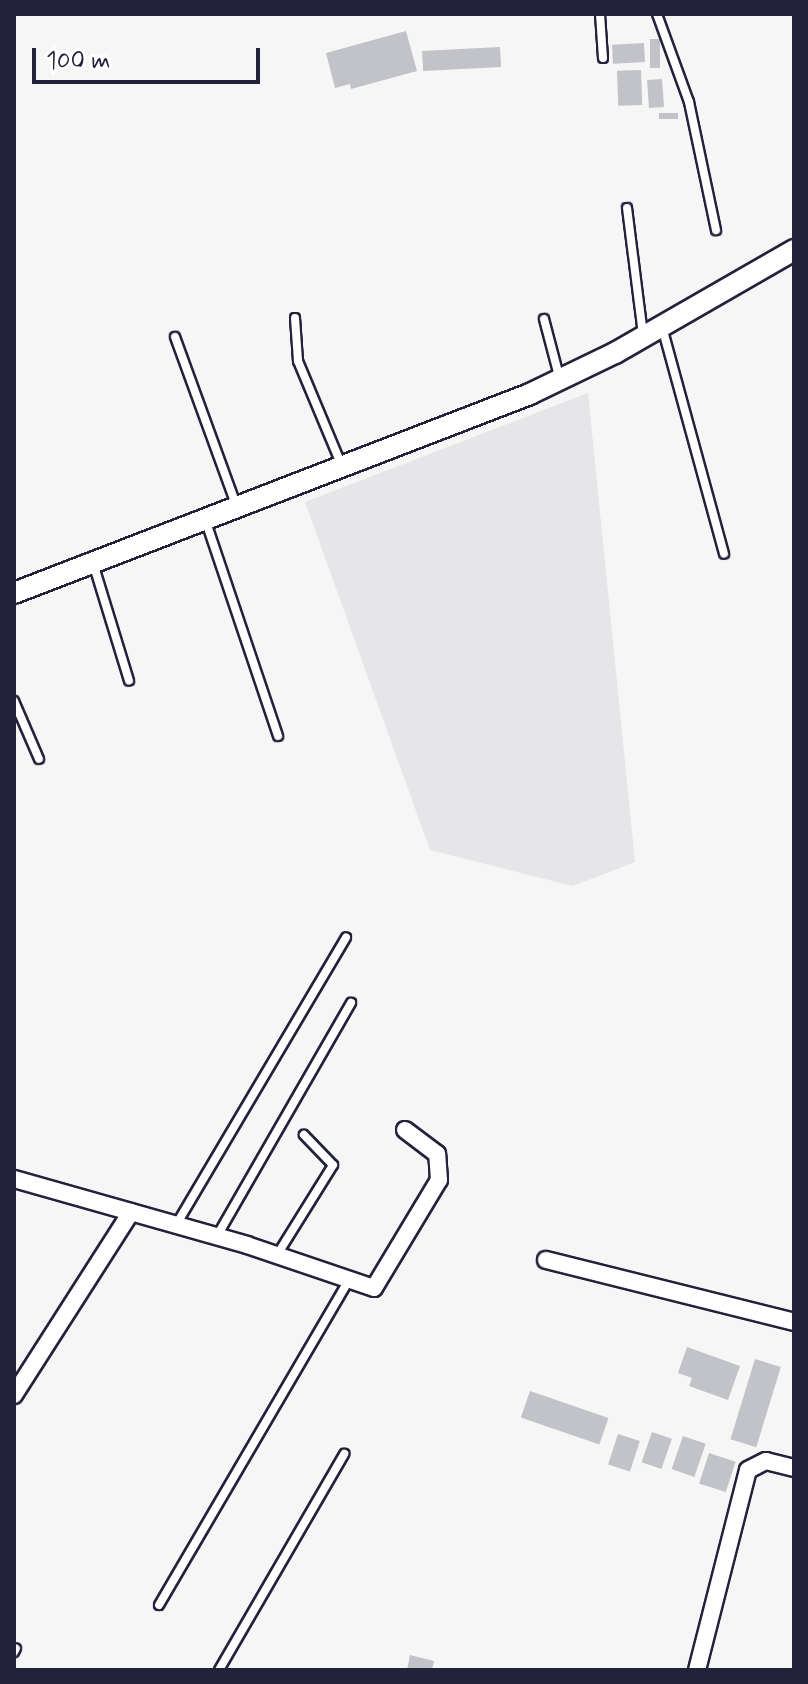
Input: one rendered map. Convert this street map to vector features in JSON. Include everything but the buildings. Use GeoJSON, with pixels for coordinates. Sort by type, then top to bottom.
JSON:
{"type":"FeatureCollection","features":[{"type":"Feature","properties":{"kind":"street"},"geometry":{"type":"LineString","coordinates":[[14,593],[560,380],[653,332],[794,250]]}},
{"type":"Feature","properties":{"kind":"street"},"geometry":{"type":"LineString","coordinates":[[14,1179],[277,1255],[374,1288],[439,1180],[437,1154],[405,1130]]}},
{"type":"Feature","properties":{"kind":"street"},"geometry":{"type":"LineString","coordinates":[[14,1395],[131,1212]]}},
{"type":"Feature","properties":{"kind":"street"},"geometry":{"type":"LineString","coordinates":[[546,1260],[794,1322]]}},
{"type":"Feature","properties":{"kind":"street"},"geometry":{"type":"LineString","coordinates":[[697,1670],[748,1470],[766,1461],[794,1468]]}},
{"type":"Feature","properties":{"kind":"lane"},"geometry":{"type":"LineString","coordinates":[[600,14],[603,58]]}},
{"type":"Feature","properties":{"kind":"lane"},"geometry":{"type":"LineString","coordinates":[[657,14],[689,102],[716,230]]}},
{"type":"Feature","properties":{"kind":"lane"},"geometry":{"type":"LineString","coordinates":[[627,208],[653,332],[724,554]]}},
{"type":"Feature","properties":{"kind":"lane"},"geometry":{"type":"LineString","coordinates":[[295,318],[298,361],[342,466]]}},
{"type":"Feature","properties":{"kind":"lane"},"geometry":{"type":"LineString","coordinates":[[544,319],[560,380]]}},
{"type":"Feature","properties":{"kind":"lane"},"geometry":{"type":"LineString","coordinates":[[175,337],[237,506]]}},
{"type":"Feature","properties":{"kind":"lane"},"geometry":{"type":"LineString","coordinates":[[205,518],[278,736]]}},
{"type":"Feature","properties":{"kind":"lane"},"geometry":{"type":"LineString","coordinates":[[92,562],[129,681]]}},
{"type":"Feature","properties":{"kind":"lane"},"geometry":{"type":"LineString","coordinates":[[14,701],[39,759]]}},
{"type":"Feature","properties":{"kind":"lane"},"geometry":{"type":"LineString","coordinates":[[176,1225],[346,937]]}},
{"type":"Feature","properties":{"kind":"lane"},"geometry":{"type":"LineString","coordinates":[[217,1237],[351,1003]]}},
{"type":"Feature","properties":{"kind":"lane"},"geometry":{"type":"LineString","coordinates":[[277,1255],[333,1165],[304,1135]]}},
{"type":"Feature","properties":{"kind":"lane"},"geometry":{"type":"LineString","coordinates":[[159,1605],[349,1280]]}},
{"type":"Feature","properties":{"kind":"lane"},"geometry":{"type":"LineString","coordinates":[[219,1670],[344,1454]]}},
{"type":"Feature","properties":{"kind":"shaded area"},"geometry":{"type":"Polygon","coordinates":[[[588,393],[635,862],[573,886],[430,850],[305,502],[588,393]]]}}]}
